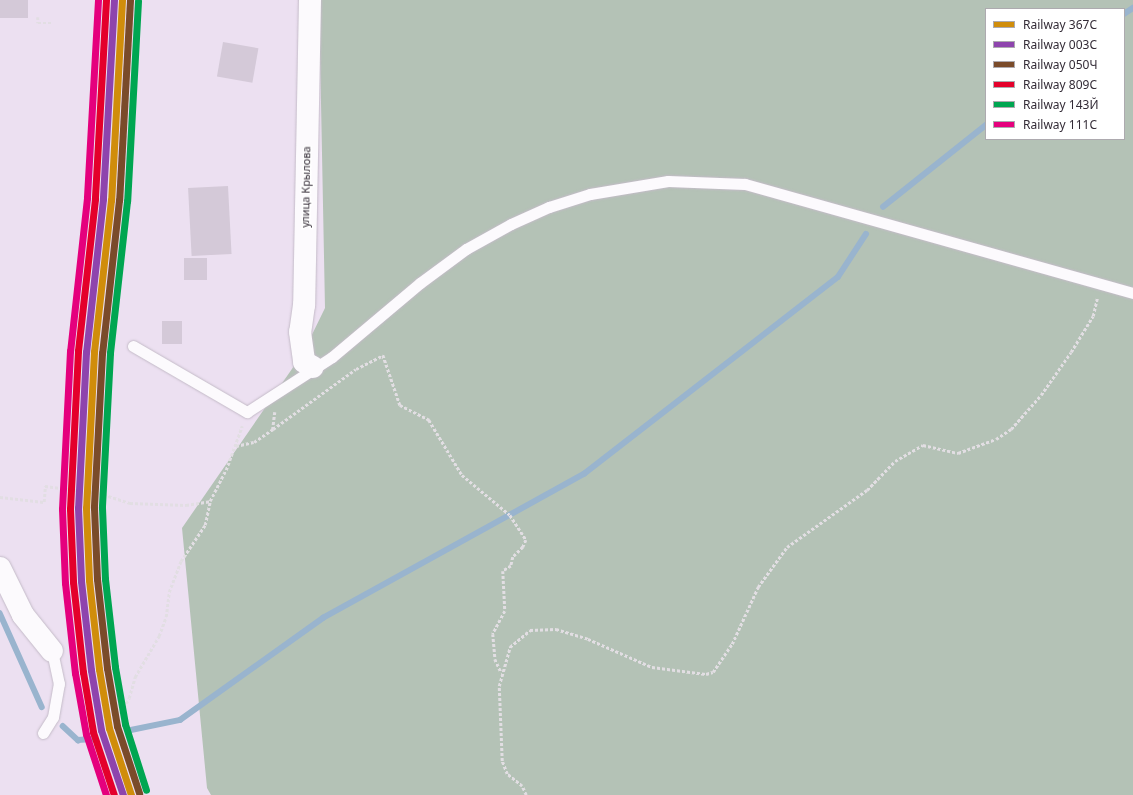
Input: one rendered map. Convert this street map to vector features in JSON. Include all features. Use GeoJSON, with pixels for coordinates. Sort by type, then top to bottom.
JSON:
{"type":"FeatureCollection","features":[{"type":"Feature","properties":{"kind":"street","name":"улица Крылова"},"geometry":{"type":"LineString","coordinates":[[310,0],[304,305],[300,332],[304,362],[314,367]]}},
{"type":"Feature","properties":{"kind":"street"},"geometry":{"type":"LineString","coordinates":[[0,568],[23,615],[52,651]]}},
{"type":"Feature","properties":{"kind":"lane"},"geometry":{"type":"LineString","coordinates":[[132,346],[247,412],[314,367],[332,357],[420,283],[454,257],[511,224],[549,207],[590,194],[668,181],[745,184],[1133,292]]}},
{"type":"Feature","properties":{"kind":"lane"},"geometry":{"type":"LineString","coordinates":[[43,733],[53,717],[59,684],[52,651]]}},
{"type":"Feature","properties":{"kind":"path"},"geometry":{"type":"LineString","coordinates":[[38,17],[38,23],[53,23]]}},
{"type":"Feature","properties":{"kind":"path"},"geometry":{"type":"LineString","coordinates":[[526,795],[522,786],[508,774],[502,761],[499,733],[501,672],[510,647],[530,630],[556,629],[588,639],[652,667],[706,674],[713,672],[732,644],[758,587],[787,548],[867,490],[895,460],[923,446],[958,453],[996,439],[1011,429],[1041,395],[1071,352],[1093,316],[1097,296]]}},
{"type":"Feature","properties":{"kind":"path"},"geometry":{"type":"LineString","coordinates":[[235,446],[254,442],[356,369],[383,355],[400,405],[429,420],[462,476],[510,515],[526,540],[523,547],[513,557],[511,566],[503,572],[505,611],[493,634],[494,659],[501,672]]}},
{"type":"Feature","properties":{"kind":"path"},"geometry":{"type":"LineString","coordinates":[[274,429],[275,410]]}},
{"type":"Feature","properties":{"kind":"path"},"geometry":{"type":"LineString","coordinates":[[97,717],[122,712],[135,678],[159,636],[166,617],[169,592],[181,561],[205,525],[210,501],[235,446],[247,412]]}},
{"type":"Feature","properties":{"kind":"path"},"geometry":{"type":"LineString","coordinates":[[0,497],[44,502],[45,486],[98,493],[130,503],[186,505],[210,501]]}},
{"type":"Feature","properties":{"kind":"green space"},"geometry":{"type":"Polygon","coordinates":[[[319,0],[1133,0],[1133,795],[211,795],[207,788],[182,528],[303,353],[325,308],[319,0]]]}},
{"type":"Feature","properties":{"kind":"building"},"geometry":{"type":"Polygon","coordinates":[[[0,0],[28,0],[28,18],[0,18],[0,0]]]}},
{"type":"Feature","properties":{"kind":"building"},"geometry":{"type":"Polygon","coordinates":[[[223,42],[258,48],[252,83],[217,76],[223,42]]]}},
{"type":"Feature","properties":{"kind":"building"},"geometry":{"type":"Polygon","coordinates":[[[228,186],[232,254],[192,256],[188,188],[228,186]]]}},
{"type":"Feature","properties":{"kind":"building"},"geometry":{"type":"Polygon","coordinates":[[[184,258],[207,258],[207,280],[184,280],[184,258]]]}},
{"type":"Feature","properties":{"kind":"building"},"geometry":{"type":"Polygon","coordinates":[[[162,321],[182,321],[182,344],[162,344],[162,321]]]}},
{"type":"Feature","properties":{"kind":"waterway"},"geometry":{"type":"LineString","coordinates":[[1125,13],[1133,8]]}},
{"type":"Feature","properties":{"kind":"waterway"},"geometry":{"type":"LineString","coordinates":[[883,207],[985,126]]}},
{"type":"Feature","properties":{"kind":"waterway"},"geometry":{"type":"LineString","coordinates":[[131,730],[180,720],[323,618],[584,474],[838,277],[866,234]]}},
{"type":"Feature","properties":{"kind":"waterway"},"geometry":{"type":"LineString","coordinates":[[0,613],[42,707]]}},
{"type":"Feature","properties":{"kind":"waterway"},"geometry":{"type":"LineString","coordinates":[[63,726],[78,740],[92,739]]}},
{"type":"Feature","properties":{"kind":"rail line","name":"111С"},"geometry":{"type":"LineString","coordinates":[[98,0],[87,198],[70,351],[62,509],[65,583],[75,673],[86,734],[106,795]]}},
{"type":"Feature","properties":{"kind":"rail line","name":"809С"},"geometry":{"type":"LineString","coordinates":[[106,0],[95,199],[78,351],[70,509],[73,582],[83,672],[93,732],[114,795]]}},
{"type":"Feature","properties":{"kind":"rail line","name":"003С"},"geometry":{"type":"LineString","coordinates":[[114,0],[103,199],[86,352],[78,508],[81,581],[91,670],[101,730],[123,795]]}},
{"type":"Feature","properties":{"kind":"rail line","name":"367С"},"geometry":{"type":"LineString","coordinates":[[122,0],[111,200],[94,352],[86,508],[89,580],[99,669],[109,728],[131,795]]}},
{"type":"Feature","properties":{"kind":"rail line","name":"050Ч"},"geometry":{"type":"LineString","coordinates":[[130,0],[119,200],[102,353],[94,508],[97,579],[107,668],[117,726],[139,793]]}},
{"type":"Feature","properties":{"kind":"rail line","name":"143Й"},"geometry":{"type":"LineString","coordinates":[[138,1],[127,201],[110,353],[102,508],[105,579],[115,667],[125,724],[146,790]]}}]}
